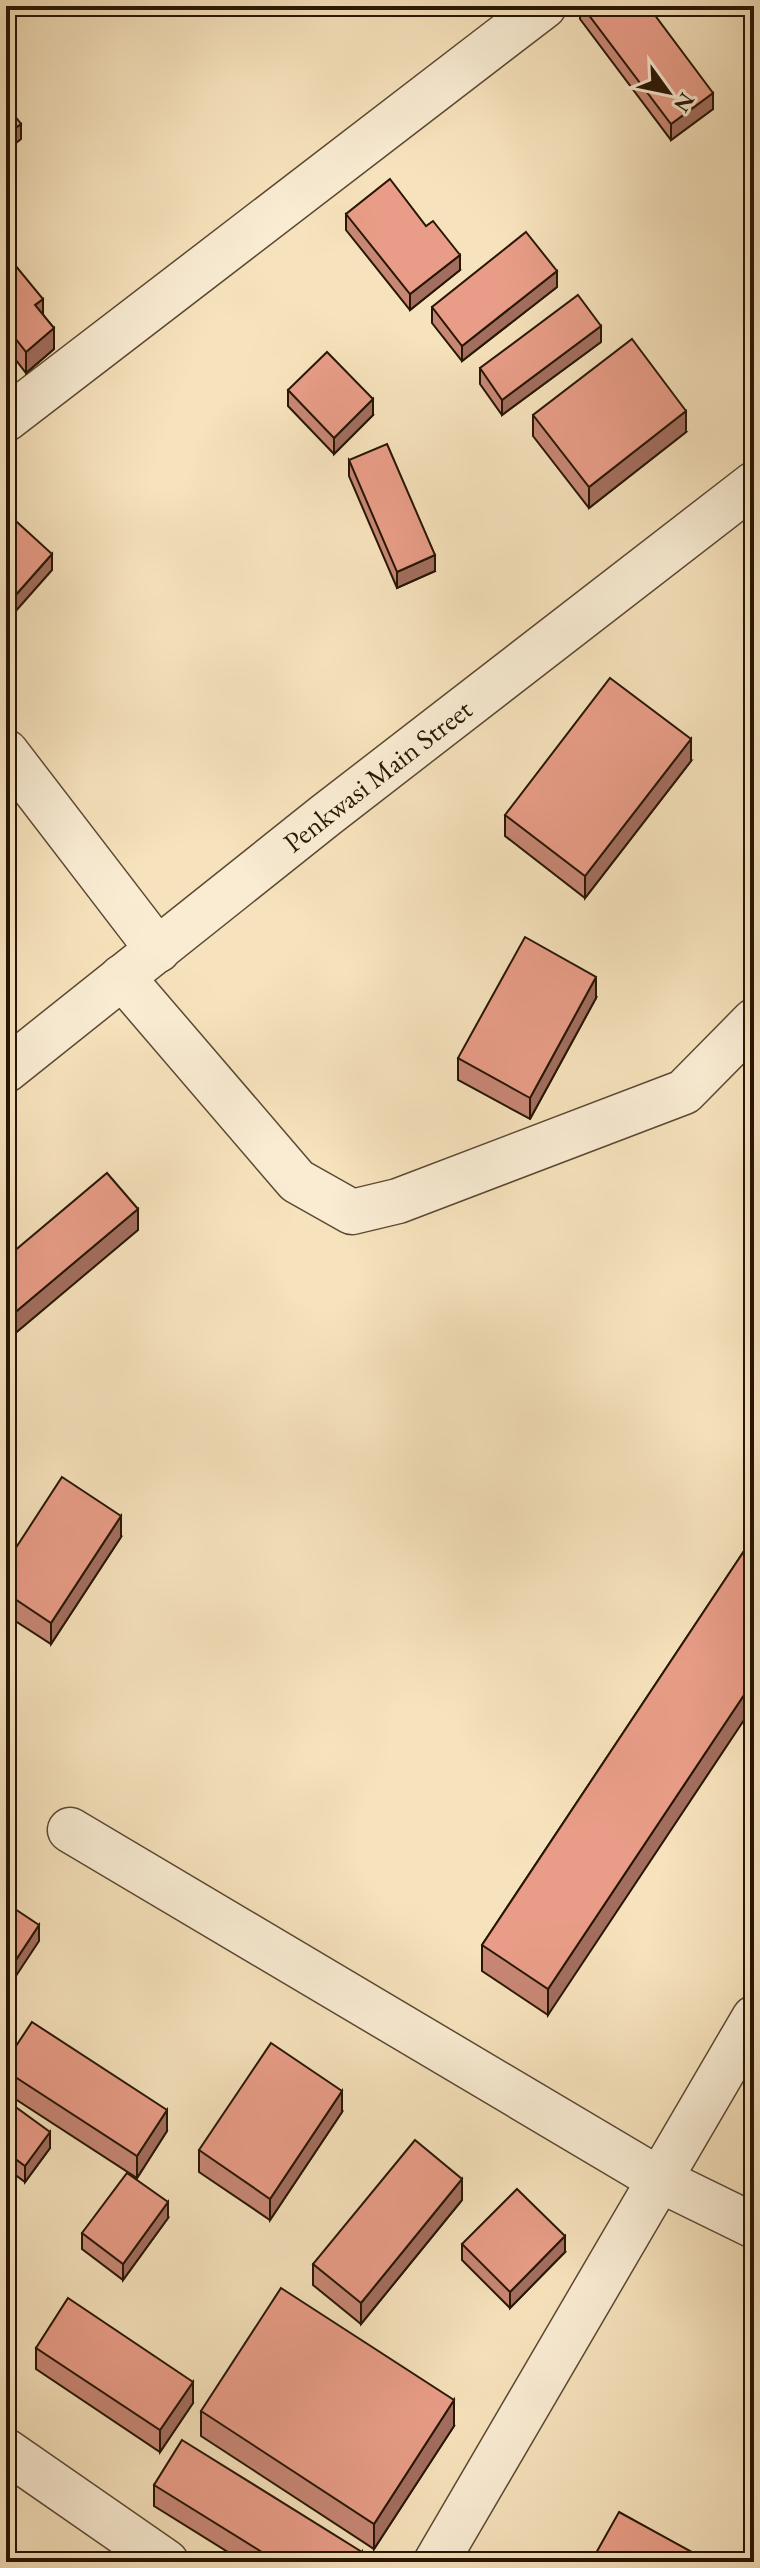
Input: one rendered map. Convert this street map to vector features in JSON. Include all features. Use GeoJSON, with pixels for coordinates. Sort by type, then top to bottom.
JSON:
{"type":"FeatureCollection","features":[{"type":"Feature","properties":{"kind":"street"},"geometry":{"type":"LineString","coordinates":[[6,419],[544,6]]}},
{"type":"Feature","properties":{"kind":"street","name":"Penkwasi Main Street"},"geometry":{"type":"LineString","coordinates":[[6,1070],[754,484]]}},
{"type":"Feature","properties":{"kind":"street"},"geometry":{"type":"LineString","coordinates":[[6,752],[158,950]]}},
{"type":"Feature","properties":{"kind":"street"},"geometry":{"type":"LineString","coordinates":[[122,977],[297,1181],[352,1212],[398,1201],[684,1092],[754,1021]]}},
{"type":"Feature","properties":{"kind":"street"},"geometry":{"type":"LineString","coordinates":[[70,1830],[660,2180],[754,2226]]}},
{"type":"Feature","properties":{"kind":"street"},"geometry":{"type":"LineString","coordinates":[[436,2562],[754,2018]]}},
{"type":"Feature","properties":{"kind":"street"},"geometry":{"type":"LineString","coordinates":[[6,2451],[166,2562]]}},
{"type":"Feature","properties":{"kind":"building"},"geometry":{"type":"Polygon","coordinates":[[[582,6],[648,6],[713,93],[671,124],[582,6]]]}},
{"type":"Feature","properties":{"kind":"building"},"geometry":{"type":"Polygon","coordinates":[[[6,104],[21,124],[6,135],[6,104]]]}},
{"type":"Feature","properties":{"kind":"building"},"geometry":{"type":"Polygon","coordinates":[[[390,179],[426,226],[433,221],[460,255],[410,294],[346,214],[390,179]]]}},
{"type":"Feature","properties":{"kind":"building"},"geometry":{"type":"Polygon","coordinates":[[[526,232],[557,271],[462,346],[432,307],[526,232]]]}},
{"type":"Feature","properties":{"kind":"building"},"geometry":{"type":"Polygon","coordinates":[[[6,254],[43,299],[35,305],[54,328],[26,352],[6,330],[6,254]]]}},
{"type":"Feature","properties":{"kind":"building"},"geometry":{"type":"Polygon","coordinates":[[[578,295],[601,326],[502,400],[480,368],[578,295]]]}},
{"type":"Feature","properties":{"kind":"building"},"geometry":{"type":"Polygon","coordinates":[[[632,339],[686,411],[589,487],[533,415],[632,339]]]}},
{"type":"Feature","properties":{"kind":"building"},"geometry":{"type":"Polygon","coordinates":[[[327,352],[373,399],[334,438],[288,390],[327,352]]]}},
{"type":"Feature","properties":{"kind":"building"},"geometry":{"type":"Polygon","coordinates":[[[387,444],[435,555],[397,572],[349,460],[387,444]]]}},
{"type":"Feature","properties":{"kind":"building"},"geometry":{"type":"Polygon","coordinates":[[[6,512],[52,554],[6,606],[6,512]]]}},
{"type":"Feature","properties":{"kind":"building"},"geometry":{"type":"Polygon","coordinates":[[[610,678],[691,739],[585,876],[505,815],[610,678]]]}},
{"type":"Feature","properties":{"kind":"building"},"geometry":{"type":"Polygon","coordinates":[[[525,937],[596,977],[530,1098],[458,1058],[525,937]]]}},
{"type":"Feature","properties":{"kind":"building"},"geometry":{"type":"Polygon","coordinates":[[[107,1173],[138,1209],[6,1320],[6,1258],[107,1173]]]}},
{"type":"Feature","properties":{"kind":"building"},"geometry":{"type":"Polygon","coordinates":[[[62,1477],[121,1516],[51,1623],[6,1593],[6,1563],[62,1477]]]}},
{"type":"Feature","properties":{"kind":"building"},"geometry":{"type":"Polygon","coordinates":[[[754,1536],[754,1680],[548,1989],[482,1945],[754,1536]]]}},
{"type":"Feature","properties":{"kind":"building"},"geometry":{"type":"Polygon","coordinates":[[[6,1903],[39,1925],[6,1975],[6,1903]]]}},
{"type":"Feature","properties":{"kind":"building"},"geometry":{"type":"Polygon","coordinates":[[[32,2022],[167,2110],[137,2156],[6,2071],[6,2061],[32,2022]]]}},
{"type":"Feature","properties":{"kind":"building"},"geometry":{"type":"Polygon","coordinates":[[[271,2043],[342,2091],[270,2199],[199,2150],[271,2043]]]}},
{"type":"Feature","properties":{"kind":"building"},"geometry":{"type":"Polygon","coordinates":[[[6,2100],[50,2132],[25,2166],[6,2152],[6,2100]]]}},
{"type":"Feature","properties":{"kind":"building"},"geometry":{"type":"Polygon","coordinates":[[[415,2140],[462,2179],[361,2303],[313,2264],[415,2140]]]}},
{"type":"Feature","properties":{"kind":"building"},"geometry":{"type":"Polygon","coordinates":[[[127,2173],[168,2202],[123,2264],[82,2233],[127,2173]]]}},
{"type":"Feature","properties":{"kind":"building"},"geometry":{"type":"Polygon","coordinates":[[[517,2189],[565,2236],[510,2292],[462,2244],[517,2189]]]}},
{"type":"Feature","properties":{"kind":"building"},"geometry":{"type":"Polygon","coordinates":[[[281,2288],[454,2400],[374,2524],[201,2411],[281,2288]]]}},
{"type":"Feature","properties":{"kind":"building"},"geometry":{"type":"Polygon","coordinates":[[[68,2298],[193,2382],[160,2430],[36,2348],[68,2298]]]}},
{"type":"Feature","properties":{"kind":"building"},"geometry":{"type":"Polygon","coordinates":[[[182,2440],[362,2552],[356,2562],[278,2562],[154,2485],[182,2440]]]}},
{"type":"Feature","properties":{"kind":"building"},"geometry":{"type":"Polygon","coordinates":[[[619,2512],[710,2562],[591,2562],[619,2512]]]}}]}
